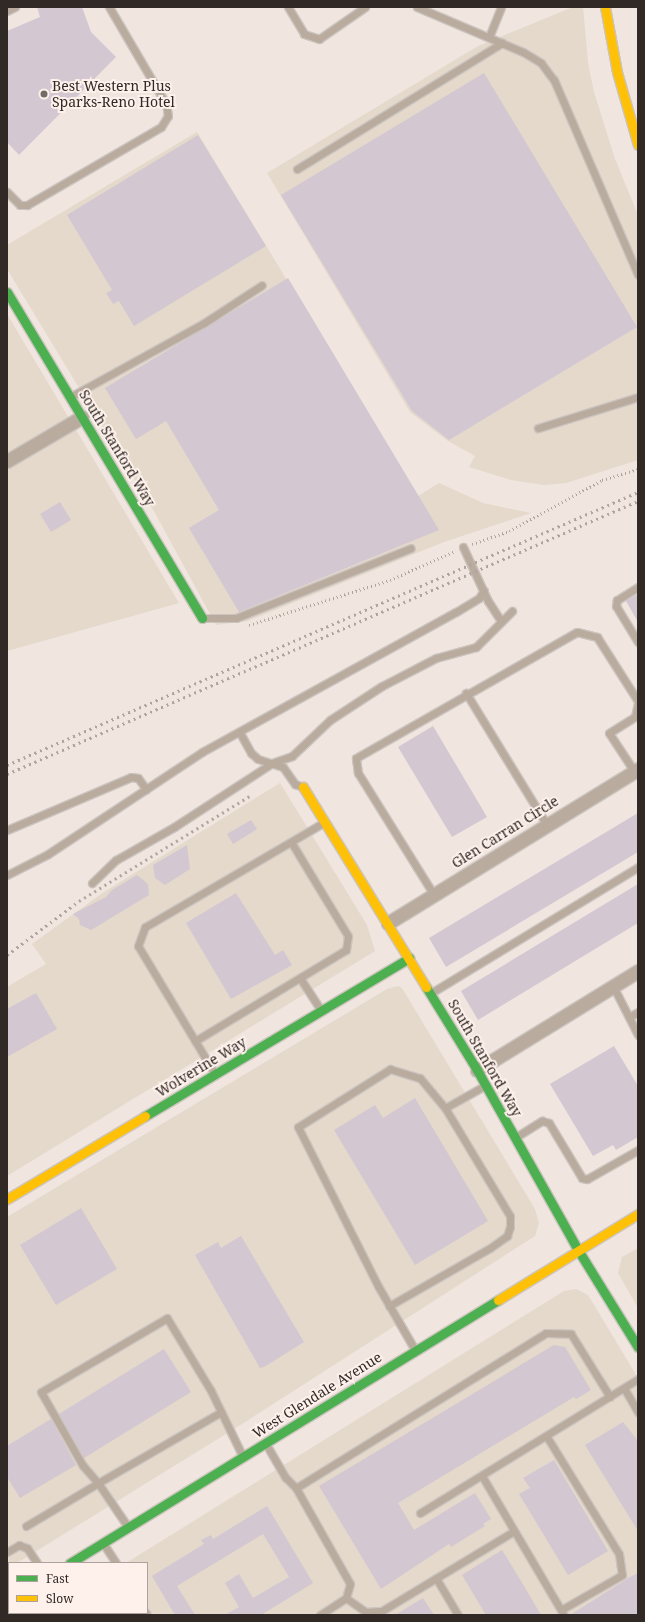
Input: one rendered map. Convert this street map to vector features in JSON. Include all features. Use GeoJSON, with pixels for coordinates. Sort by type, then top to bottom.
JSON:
{"type":"FeatureCollection","features":[{"type":"Feature","properties":{"kind":"street"},"geometry":{"type":"LineString","coordinates":[[605,7],[619,78],[638,145]]}},
{"type":"Feature","properties":{"kind":"street","name":"South Stanford Way"},"geometry":{"type":"LineString","coordinates":[[7,292],[202,618]]}},
{"type":"Feature","properties":{"kind":"street"},"geometry":{"type":"LineString","coordinates":[[7,461],[82,417]]}},
{"type":"Feature","properties":{"kind":"street","name":"Glen Carran Circle"},"geometry":{"type":"LineString","coordinates":[[388,923],[636,770]]}},
{"type":"Feature","properties":{"kind":"street","name":"South Stanford Way"},"geometry":{"type":"LineString","coordinates":[[303,787],[478,1070],[578,1250],[638,1347]]}},
{"type":"Feature","properties":{"kind":"street","name":"Wolverine Way"},"geometry":{"type":"LineString","coordinates":[[7,1199],[409,958]]}},
{"type":"Feature","properties":{"kind":"street"},"geometry":{"type":"LineString","coordinates":[[478,1070],[638,971]]}},
{"type":"Feature","properties":{"kind":"street","name":"West Glendale Avenue"},"geometry":{"type":"LineString","coordinates":[[73,1562],[638,1214]]}},
{"type":"Feature","properties":{"kind":"lane"},"geometry":{"type":"LineString","coordinates":[[7,11],[15,7]]}},
{"type":"Feature","properties":{"kind":"lane"},"geometry":{"type":"LineString","coordinates":[[7,192],[20,206],[27,205],[161,127],[168,116],[166,104],[110,7]]}},
{"type":"Feature","properties":{"kind":"lane"},"geometry":{"type":"LineString","coordinates":[[288,7],[304,34],[319,39],[365,7]]}},
{"type":"Feature","properties":{"kind":"lane"},"geometry":{"type":"LineString","coordinates":[[417,7],[489,37],[541,63],[554,80],[638,275]]}},
{"type":"Feature","properties":{"kind":"lane"},"geometry":{"type":"LineString","coordinates":[[489,37],[501,7]]}},
{"type":"Feature","properties":{"kind":"lane"},"geometry":{"type":"LineString","coordinates":[[297,169],[502,43]]}},
{"type":"Feature","properties":{"kind":"lane"},"geometry":{"type":"LineString","coordinates":[[70,397],[204,323],[262,285]]}},
{"type":"Feature","properties":{"kind":"lane"},"geometry":{"type":"LineString","coordinates":[[538,428],[638,397]]}},
{"type":"Feature","properties":{"kind":"lane"},"geometry":{"type":"LineString","coordinates":[[463,547],[501,621]]}},
{"type":"Feature","properties":{"kind":"lane"},"geometry":{"type":"LineString","coordinates":[[202,618],[219,620],[249,614],[411,548]]}},
{"type":"Feature","properties":{"kind":"lane"},"geometry":{"type":"LineString","coordinates":[[638,587],[617,600],[616,606],[638,642]]}},
{"type":"Feature","properties":{"kind":"lane"},"geometry":{"type":"LineString","coordinates":[[7,875],[48,854],[202,752],[240,733],[456,612],[479,598],[484,590]]}},
{"type":"Feature","properties":{"kind":"lane"},"geometry":{"type":"LineString","coordinates":[[92,883],[116,860],[174,827],[272,763],[292,756],[330,720],[382,686],[436,658],[476,647],[512,611]]}},
{"type":"Feature","properties":{"kind":"lane"},"geometry":{"type":"LineString","coordinates":[[434,895],[358,774],[356,758],[466,693],[577,632],[597,637],[638,702],[635,717],[610,733],[636,770]]}},
{"type":"Feature","properties":{"kind":"lane"},"geometry":{"type":"LineString","coordinates":[[466,693],[547,825]]}},
{"type":"Feature","properties":{"kind":"lane"},"geometry":{"type":"LineString","coordinates":[[240,733],[251,753],[258,759],[283,767],[295,784],[303,787]]}},
{"type":"Feature","properties":{"kind":"lane"},"geometry":{"type":"LineString","coordinates":[[7,830],[131,777],[138,778],[146,789]]}},
{"type":"Feature","properties":{"kind":"lane"},"geometry":{"type":"LineString","coordinates":[[215,1074],[138,946],[145,927],[325,822]]}},
{"type":"Feature","properties":{"kind":"lane"},"geometry":{"type":"LineString","coordinates":[[195,1041],[346,950],[348,936],[291,842]]}},
{"type":"Feature","properties":{"kind":"lane"},"geometry":{"type":"LineString","coordinates":[[430,993],[638,867]]}},
{"type":"Feature","properties":{"kind":"lane"},"geometry":{"type":"LineString","coordinates":[[300,978],[321,1011]]}},
{"type":"Feature","properties":{"kind":"lane"},"geometry":{"type":"LineString","coordinates":[[613,986],[638,1035]]}},
{"type":"Feature","properties":{"kind":"lane"},"geometry":{"type":"LineString","coordinates":[[629,1017],[638,1012]]}},
{"type":"Feature","properties":{"kind":"lane"},"geometry":{"type":"LineString","coordinates":[[389,1306],[490,1248],[507,1236],[510,1227],[510,1216],[445,1108],[420,1078],[390,1069],[298,1127],[389,1306],[415,1350]]}},
{"type":"Feature","properties":{"kind":"lane"},"geometry":{"type":"LineString","coordinates":[[445,1108],[486,1085]]}},
{"type":"Feature","properties":{"kind":"lane"},"geometry":{"type":"LineString","coordinates":[[516,1137],[542,1121],[549,1124],[582,1178],[587,1179],[638,1150]]}},
{"type":"Feature","properties":{"kind":"lane"},"geometry":{"type":"LineString","coordinates":[[129,1528],[98,1483],[83,1466],[41,1392],[167,1318],[221,1412],[243,1457]]}},
{"type":"Feature","properties":{"kind":"lane"},"geometry":{"type":"LineString","coordinates":[[296,1488],[546,1333],[571,1334],[610,1397]]}},
{"type":"Feature","properties":{"kind":"lane"},"geometry":{"type":"LineString","coordinates":[[420,1513],[547,1437],[638,1379]]}},
{"type":"Feature","properties":{"kind":"lane"},"geometry":{"type":"LineString","coordinates":[[624,1388],[638,1412]]}},
{"type":"Feature","properties":{"kind":"lane"},"geometry":{"type":"LineString","coordinates":[[26,1526],[221,1412]]}},
{"type":"Feature","properties":{"kind":"lane"},"geometry":{"type":"LineString","coordinates":[[482,1476],[562,1613],[622,1575],[619,1554],[547,1437]]}},
{"type":"Feature","properties":{"kind":"lane"},"geometry":{"type":"LineString","coordinates":[[266,1443],[286,1478],[296,1488],[350,1584],[346,1598],[320,1615]]}},
{"type":"Feature","properties":{"kind":"lane"},"geometry":{"type":"LineString","coordinates":[[375,1615],[514,1531]]}},
{"type":"Feature","properties":{"kind":"lane"},"geometry":{"type":"LineString","coordinates":[[104,1543],[115,1562]]}},
{"type":"Feature","properties":{"kind":"lane"},"geometry":{"type":"LineString","coordinates":[[7,1552],[19,1545],[27,1548],[36,1562]]}},
{"type":"Feature","properties":{"kind":"lane"},"geometry":{"type":"LineString","coordinates":[[436,1578],[458,1615]]}},
{"type":"Feature","properties":{"kind":"lane"},"geometry":{"type":"LineString","coordinates":[[346,1598],[366,1612],[382,1610]]}},
{"type":"Feature","properties":{"kind":"lane"},"geometry":{"type":"LineString","coordinates":[[101,1615],[105,1614]]}},
{"type":"Feature","properties":{"kind":"path"},"geometry":{"type":"LineString","coordinates":[[247,625],[390,580],[463,547],[509,531],[602,480],[638,469]]}},
{"type":"Feature","properties":{"kind":"shaded area"},"geometry":{"type":"Polygon","coordinates":[[[573,7],[583,7],[588,63],[594,92],[615,159],[638,215],[638,460],[566,483],[544,485],[511,480],[469,467],[475,456],[448,441],[410,412],[267,173],[478,46],[573,7]]]}},
{"type":"Feature","properties":{"kind":"shaded area"},"geometry":{"type":"Polygon","coordinates":[[[197,132],[418,496],[439,483],[483,503],[531,513],[444,542],[248,621],[216,625],[155,513],[7,269],[7,245],[197,132]]]}},
{"type":"Feature","properties":{"kind":"shaded area"},"geometry":{"type":"Polygon","coordinates":[[[7,314],[179,603],[7,651],[7,314]]]}},
{"type":"Feature","properties":{"kind":"shaded area"},"geometry":{"type":"Polygon","coordinates":[[[280,783],[367,925],[375,951],[7,1176],[7,987],[46,964],[32,944],[104,892],[280,783]]]}},
{"type":"Feature","properties":{"kind":"shaded area"},"geometry":{"type":"Polygon","coordinates":[[[398,986],[402,988],[535,1209],[539,1223],[535,1236],[242,1424],[19,1562],[8,1562],[7,1569],[7,1217],[387,989],[398,986]]]}},
{"type":"Feature","properties":{"kind":"shaded area"},"geometry":{"type":"Polygon","coordinates":[[[638,1248],[638,1308],[618,1273],[622,1257],[638,1248]]]}},
{"type":"Feature","properties":{"kind":"shaded area"},"geometry":{"type":"Polygon","coordinates":[[[576,1289],[588,1295],[638,1378],[638,1615],[43,1615],[148,1614],[148,1562],[128,1562],[564,1291],[576,1289]]]}},
{"type":"Feature","properties":{"kind":"building","name":"Best Western Plus Sparks-Reno Hotel"},"geometry":{"type":"Polygon","coordinates":[[[37,7],[82,7],[91,32],[116,57],[19,155],[7,142],[7,31],[40,17],[37,7]]]}},
{"type":"Feature","properties":{"kind":"building"},"geometry":{"type":"Polygon","coordinates":[[[484,73],[637,327],[449,440],[412,411],[281,195],[484,73]]]}},
{"type":"Feature","properties":{"kind":"building"},"geometry":{"type":"Polygon","coordinates":[[[198,135],[266,246],[134,326],[119,301],[113,304],[106,293],[112,290],[67,215],[198,135]]]}},
{"type":"Feature","properties":{"kind":"building"},"geometry":{"type":"Polygon","coordinates":[[[288,278],[439,530],[239,612],[189,528],[219,510],[166,421],[136,439],[105,388],[288,278]]]}},
{"type":"Feature","properties":{"kind":"building"},"geometry":{"type":"Polygon","coordinates":[[[60,502],[71,520],[51,532],[40,514],[60,502]]]}},
{"type":"Feature","properties":{"kind":"building"},"geometry":{"type":"Polygon","coordinates":[[[638,594],[638,622],[626,601],[638,594]]]}},
{"type":"Feature","properties":{"kind":"building"},"geometry":{"type":"Polygon","coordinates":[[[433,726],[487,817],[452,837],[398,747],[433,726]]]}},
{"type":"Feature","properties":{"kind":"building"},"geometry":{"type":"Polygon","coordinates":[[[638,813],[638,852],[446,967],[429,938],[638,813]]]}},
{"type":"Feature","properties":{"kind":"building"},"geometry":{"type":"Polygon","coordinates":[[[251,820],[257,829],[233,844],[227,834],[251,820]]]}},
{"type":"Feature","properties":{"kind":"building"},"geometry":{"type":"Polygon","coordinates":[[[187,845],[190,869],[165,885],[155,878],[153,865],[187,845]]]}},
{"type":"Feature","properties":{"kind":"building"},"geometry":{"type":"Polygon","coordinates":[[[137,875],[148,884],[149,895],[91,930],[80,925],[79,919],[73,914],[106,897],[112,890],[137,875]]]}},
{"type":"Feature","properties":{"kind":"building"},"geometry":{"type":"Polygon","coordinates":[[[638,884],[638,923],[478,1020],[461,991],[638,884]]]}},
{"type":"Feature","properties":{"kind":"building"},"geometry":{"type":"Polygon","coordinates":[[[236,893],[275,955],[283,950],[292,965],[231,999],[186,923],[236,893]]]}},
{"type":"Feature","properties":{"kind":"building"},"geometry":{"type":"Polygon","coordinates":[[[36,993],[57,1029],[7,1057],[7,1009],[36,993]]]}},
{"type":"Feature","properties":{"kind":"building"},"geometry":{"type":"Polygon","coordinates":[[[614,1046],[638,1086],[638,1137],[616,1150],[613,1145],[593,1156],[550,1084],[614,1046]]]}},
{"type":"Feature","properties":{"kind":"building"},"geometry":{"type":"Polygon","coordinates":[[[415,1098],[488,1221],[415,1265],[334,1130],[375,1105],[383,1118],[415,1098]]]}},
{"type":"Feature","properties":{"kind":"building"},"geometry":{"type":"Polygon","coordinates":[[[81,1208],[117,1269],[56,1305],[20,1245],[81,1208]]]}},
{"type":"Feature","properties":{"kind":"building"},"geometry":{"type":"Polygon","coordinates":[[[241,1236],[304,1342],[260,1368],[195,1255],[218,1242],[221,1248],[241,1236]]]}},
{"type":"Feature","properties":{"kind":"building"},"geometry":{"type":"Polygon","coordinates":[[[554,1345],[565,1347],[591,1390],[576,1399],[574,1397],[398,1503],[414,1530],[475,1493],[491,1519],[483,1524],[485,1526],[451,1547],[449,1544],[381,1589],[319,1486],[554,1345]]]}},
{"type":"Feature","properties":{"kind":"building"},"geometry":{"type":"Polygon","coordinates":[[[164,1349],[191,1392],[84,1458],[59,1414],[164,1349]]]}},
{"type":"Feature","properties":{"kind":"building"},"geometry":{"type":"Polygon","coordinates":[[[51,1419],[76,1465],[20,1498],[7,1477],[7,1446],[51,1419]]]}},
{"type":"Feature","properties":{"kind":"building"},"geometry":{"type":"Polygon","coordinates":[[[623,1422],[638,1441],[638,1531],[585,1445],[623,1422]]]}},
{"type":"Feature","properties":{"kind":"building"},"geometry":{"type":"Polygon","coordinates":[[[554,1460],[608,1551],[568,1575],[519,1494],[530,1488],[523,1478],[554,1460]]]}},
{"type":"Feature","properties":{"kind":"building"},"geometry":{"type":"Polygon","coordinates":[[[267,1506],[313,1583],[261,1615],[225,1615],[239,1607],[225,1583],[239,1574],[253,1598],[289,1577],[263,1534],[177,1586],[195,1615],[175,1615],[152,1576],[204,1544],[201,1540],[211,1535],[213,1539],[267,1506]]]}},
{"type":"Feature","properties":{"kind":"building"},"geometry":{"type":"Polygon","coordinates":[[[502,1550],[541,1615],[486,1615],[462,1575],[502,1550]]]}},
{"type":"Feature","properties":{"kind":"building"},"geometry":{"type":"Polygon","coordinates":[[[638,1573],[638,1615],[570,1615],[630,1577],[638,1573]]]}},
{"type":"Feature","properties":{"kind":"building"},"geometry":{"type":"Polygon","coordinates":[[[423,1598],[434,1615],[395,1615],[423,1598]]]}},
{"type":"Feature","properties":{"kind":"railway"},"geometry":{"type":"LineString","coordinates":[[7,765],[638,492]]}},
{"type":"Feature","properties":{"kind":"railway"},"geometry":{"type":"LineString","coordinates":[[7,774],[638,501]]}},
{"type":"Feature","properties":{"kind":"railway"},"geometry":{"type":"LineString","coordinates":[[7,955],[79,901],[253,794]]}},
{"type":"Feature","properties":{"kind":"traffic: fast"},"geometry":{"type":"LineString","coordinates":[[7,292],[202,618]]}},
{"type":"Feature","properties":{"kind":"traffic: fast"},"geometry":{"type":"LineString","coordinates":[[145,1116],[409,958]]}},
{"type":"Feature","properties":{"kind":"traffic: fast"},"geometry":{"type":"LineString","coordinates":[[426,987],[477,1070],[578,1250],[638,1347]]}},
{"type":"Feature","properties":{"kind":"traffic: fast"},"geometry":{"type":"LineString","coordinates":[[72,1562],[498,1300]]}},
{"type":"Feature","properties":{"kind":"traffic: slow"},"geometry":{"type":"LineString","coordinates":[[605,7],[617,72],[638,145]]}},
{"type":"Feature","properties":{"kind":"traffic: slow"},"geometry":{"type":"LineString","coordinates":[[303,787],[426,987]]}},
{"type":"Feature","properties":{"kind":"traffic: slow"},"geometry":{"type":"LineString","coordinates":[[7,1199],[145,1116]]}},
{"type":"Feature","properties":{"kind":"traffic: slow"},"geometry":{"type":"LineString","coordinates":[[498,1300],[638,1214]]}},
{"type":"Feature","properties":{"kind":"place","name":"Best Western Plus Sparks-Reno Hotel"},"geometry":{"type":"Point","coordinates":[44,94]}}]}
